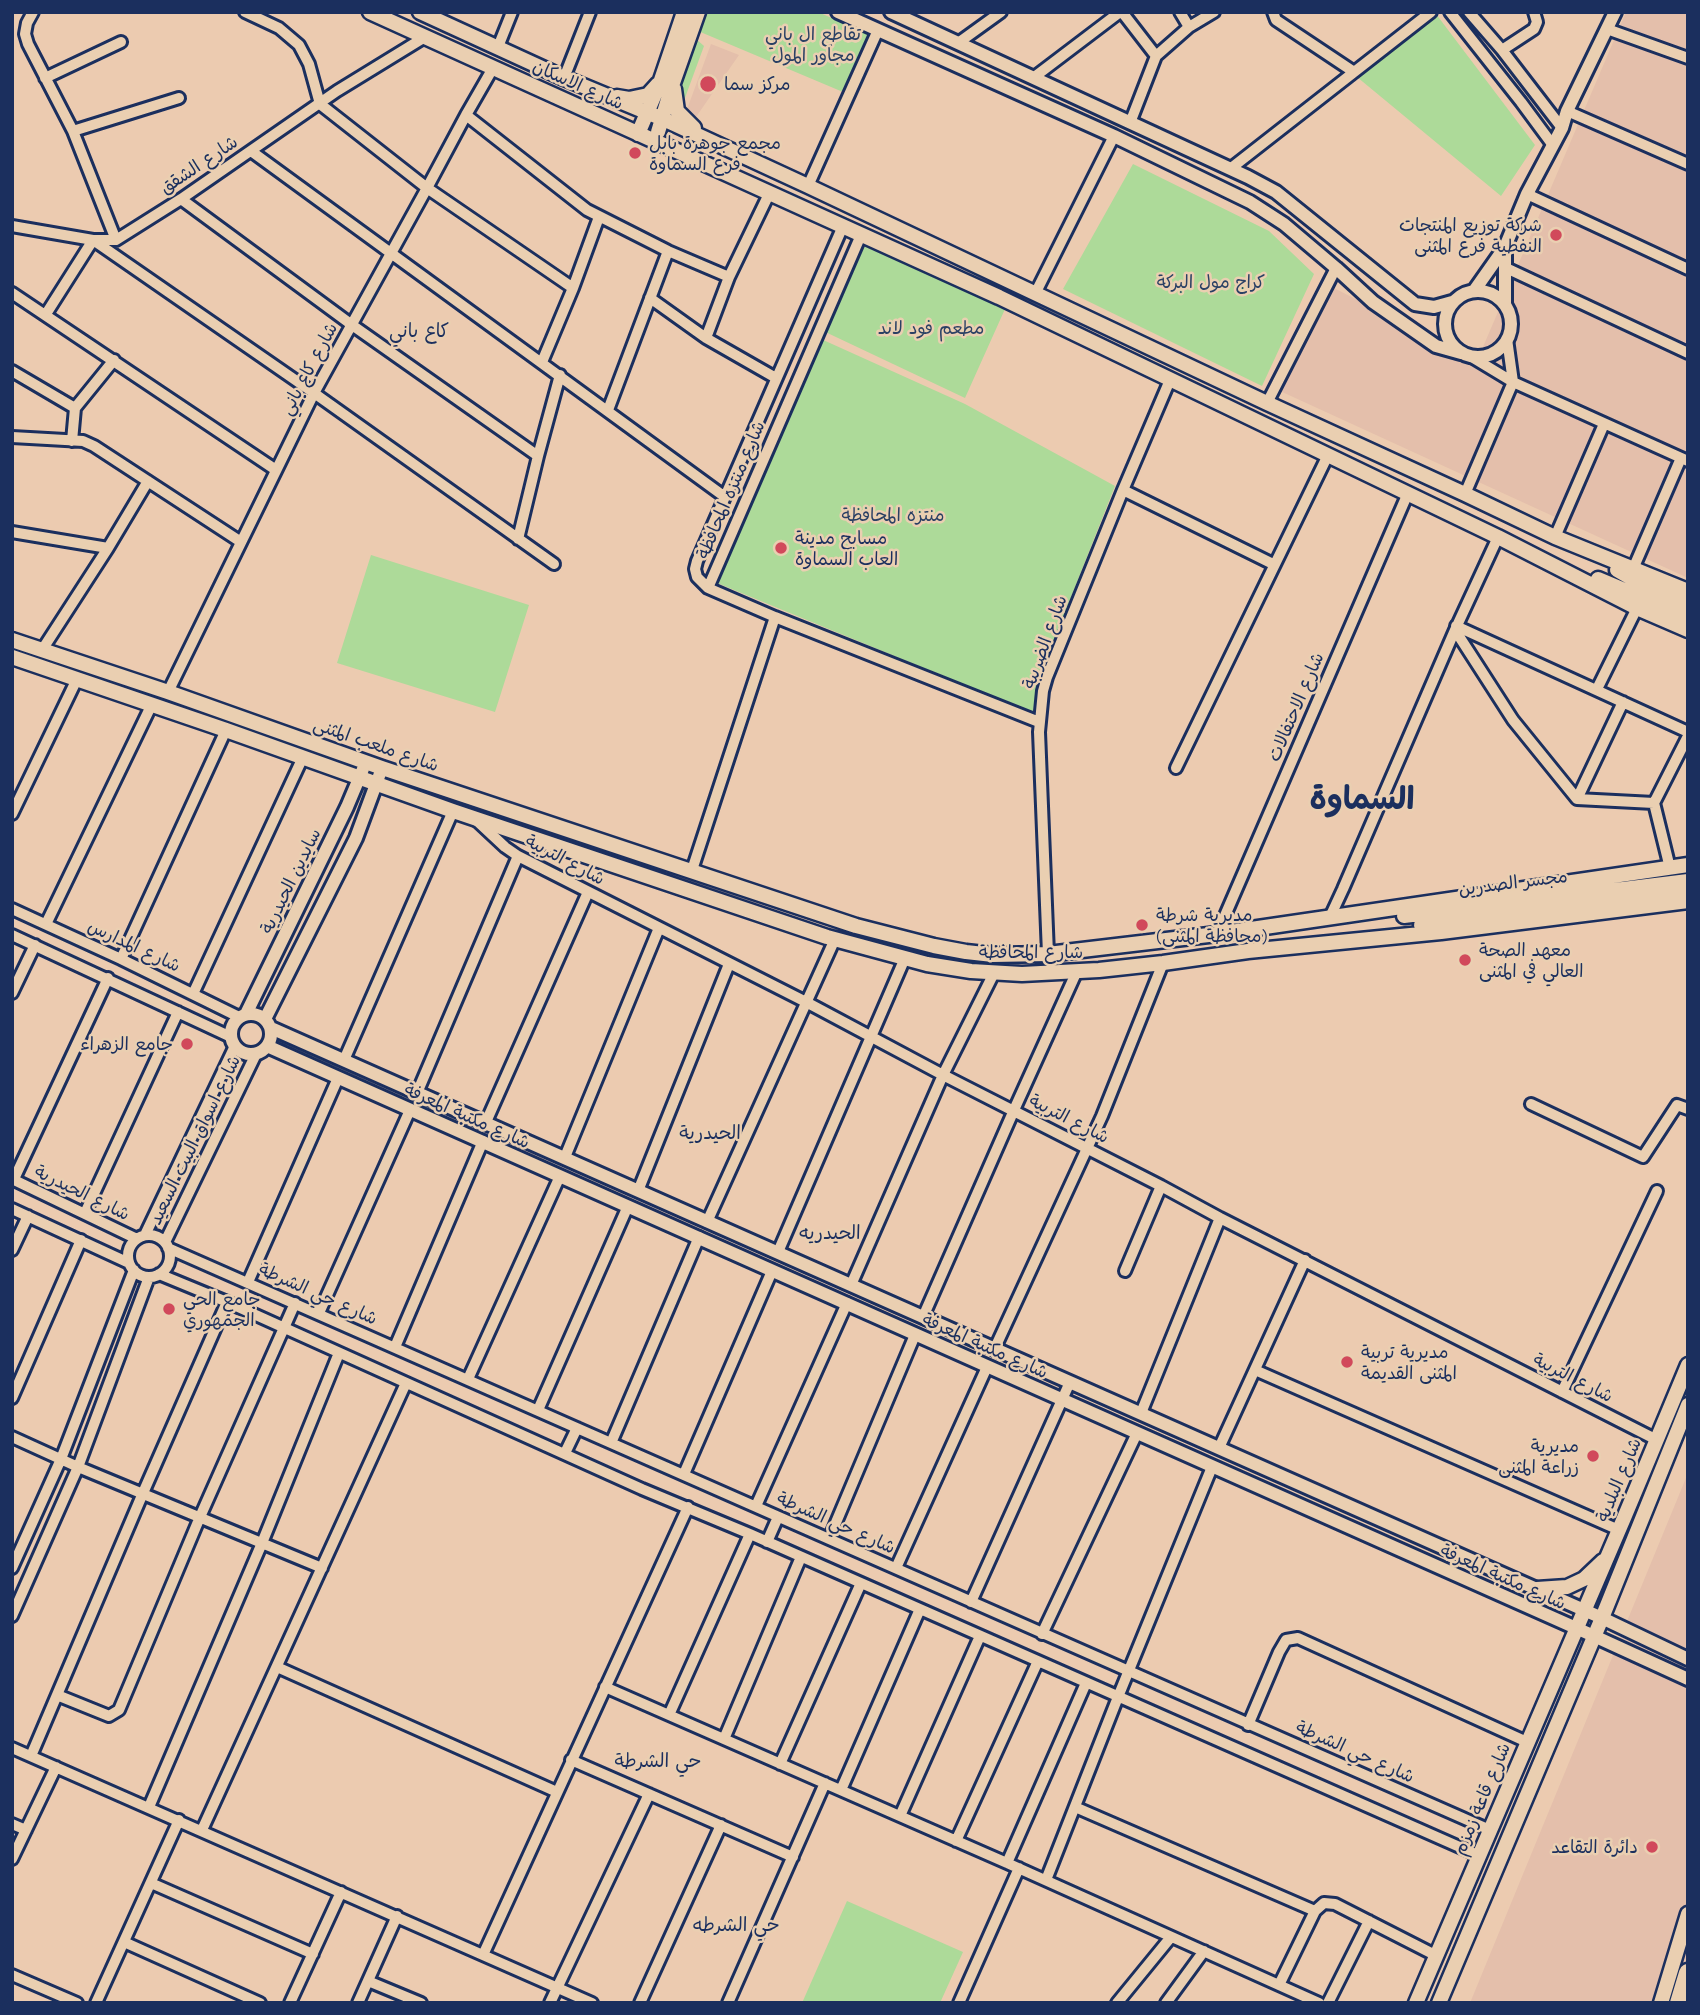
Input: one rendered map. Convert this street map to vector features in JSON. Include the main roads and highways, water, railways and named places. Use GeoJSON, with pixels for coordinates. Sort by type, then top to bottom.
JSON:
{"type":"FeatureCollection","features":[{"type":"Feature","properties":{"kind":"highway"},"geometry":{"type":"LineString","coordinates":[[1679,2003],[1688,1973]]}},
{"type":"Feature","properties":{"kind":"main road","name":"شارع الاسكان"},"geometry":{"type":"LineString","coordinates":[[370,12],[638,134],[659,131]]}},
{"type":"Feature","properties":{"kind":"main road"},"geometry":{"type":"LineString","coordinates":[[684,12],[667,82],[659,131],[724,147]]}},
{"type":"Feature","properties":{"kind":"main road"},"geometry":{"type":"LineString","coordinates":[[638,134],[667,82],[698,12]]}},
{"type":"Feature","properties":{"kind":"main road","name":"شارع الاسكان"},"geometry":{"type":"LineString","coordinates":[[426,13],[564,78],[648,113],[659,131],[769,194],[999,297],[1554,564],[1639,596]]}},
{"type":"Feature","properties":{"kind":"main road"},"geometry":{"type":"LineString","coordinates":[[603,95],[629,99],[648,95],[667,82]]}},
{"type":"Feature","properties":{"kind":"main road"},"geometry":{"type":"LineString","coordinates":[[667,82],[677,111],[684,120],[724,147],[1555,537],[1688,591]]}},
{"type":"Feature","properties":{"kind":"main road"},"geometry":{"type":"LineString","coordinates":[[1577,547],[1639,596],[1688,630]]}},
{"type":"Feature","properties":{"kind":"main road"},"geometry":{"type":"LineString","coordinates":[[1639,596],[1688,604]]}},
{"type":"Feature","properties":{"kind":"main road"},"geometry":{"type":"LineString","coordinates":[[1639,596],[1688,617]]}},
{"type":"Feature","properties":{"kind":"main road","name":"شارع ملعب المثنى"},"geometry":{"type":"LineString","coordinates":[[12,640],[729,884]]}},
{"type":"Feature","properties":{"kind":"main road"},"geometry":{"type":"LineString","coordinates":[[46,668],[47,652]]}},
{"type":"Feature","properties":{"kind":"main road","name":"شارع ملعب المثنى"},"geometry":{"type":"LineString","coordinates":[[12,657],[723,902]]}},
{"type":"Feature","properties":{"kind":"main road"},"geometry":{"type":"LineString","coordinates":[[1337,916],[1688,866]]}},
{"type":"Feature","properties":{"kind":"main road","name":"مجسر الصدرين"},"geometry":{"type":"LineString","coordinates":[[1348,940],[1406,921],[1688,881]]}},
{"type":"Feature","properties":{"kind":"main road"},"geometry":{"type":"LineString","coordinates":[[723,902],[729,884]]}},
{"type":"Feature","properties":{"kind":"main road","name":"شارع المحافظة"},"geometry":{"type":"LineString","coordinates":[[729,884],[856,926],[934,946],[993,954],[1048,954],[1217,934],[1337,916]]}},
{"type":"Feature","properties":{"kind":"main road","name":"مجسر الصدرين"},"geometry":{"type":"LineString","coordinates":[[1337,916],[1406,921],[1688,891]]}},
{"type":"Feature","properties":{"kind":"main road"},"geometry":{"type":"LineString","coordinates":[[1348,940],[1455,930],[1688,901]]}},
{"type":"Feature","properties":{"kind":"main road","name":"شارع المحافظة"},"geometry":{"type":"LineString","coordinates":[[723,902],[835,939],[905,958],[949,968],[994,973],[1077,971],[1163,963],[1348,940]]}},
{"type":"Feature","properties":{"kind":"main road","name":"شارع البلدية"},"geometry":{"type":"LineString","coordinates":[[1527,1794],[1602,1618],[1683,1403],[1688,1365]]}},
{"type":"Feature","properties":{"kind":"main road","name":"شارع البلدية"},"geometry":{"type":"LineString","coordinates":[[1584,1611],[1657,1440],[1683,1403]]}},
{"type":"Feature","properties":{"kind":"main road"},"geometry":{"type":"LineString","coordinates":[[1537,1589],[1567,1587],[1584,1579],[1607,1558]]}},
{"type":"Feature","properties":{"kind":"main road","name":"شارع قاعة زمزم"},"geometry":{"type":"LineString","coordinates":[[1416,2003],[1584,1611]]}},
{"type":"Feature","properties":{"kind":"main road"},"geometry":{"type":"LineString","coordinates":[[1439,2003],[1527,1794],[1509,1786]]}},
{"type":"Feature","properties":{"kind":"main road"},"geometry":{"type":"LineString","coordinates":[[1661,2003],[1688,1914]]}},
{"type":"Feature","properties":{"kind":"place","name":"مركز سما"},"geometry":{"type":"Point","coordinates":[708,84]}},
{"type":"Feature","properties":{"kind":"place","name":"مجمع جوهرة بابل فرع السماوة"},"geometry":{"type":"Point","coordinates":[635,153]}},
{"type":"Feature","properties":{"kind":"place","name":"شركة توزيع المنتجات النفطية فرع المثنى"},"geometry":{"type":"Point","coordinates":[1556,235]}},
{"type":"Feature","properties":{"kind":"place","name":"مسابح مدينة العاب السماوة"},"geometry":{"type":"Point","coordinates":[781,548]}},
{"type":"Feature","properties":{"kind":"place","name":"مديرية شرطة (محافظة المثنى)"},"geometry":{"type":"Point","coordinates":[1142,925]}},
{"type":"Feature","properties":{"kind":"place","name":"معهد الصحة العالي في المثنى"},"geometry":{"type":"Point","coordinates":[1465,960]}},
{"type":"Feature","properties":{"kind":"place","name":"جامع الزهراء"},"geometry":{"type":"Point","coordinates":[187,1044]}},
{"type":"Feature","properties":{"kind":"place","name":"جامع الحي الجمهوري"},"geometry":{"type":"Point","coordinates":[169,1309]}},
{"type":"Feature","properties":{"kind":"place","name":"مديرية تربية المثنى القديمة"},"geometry":{"type":"Point","coordinates":[1347,1362]}},
{"type":"Feature","properties":{"kind":"place","name":"مديرية زراعة المثنى"},"geometry":{"type":"Point","coordinates":[1593,1456]}},
{"type":"Feature","properties":{"kind":"place","name":"دائرة التقاعد"},"geometry":{"type":"Point","coordinates":[1652,1847]}},
{"type":"Feature","properties":{"kind":"district","name":"كاع باني"},"geometry":{"type":"Point","coordinates":[419,331]}},
{"type":"Feature","properties":{"kind":"district","name":"السماوة"},"geometry":{"type":"Point","coordinates":[1362,799]}},
{"type":"Feature","properties":{"kind":"district","name":"الحيدرية"},"geometry":{"type":"Point","coordinates":[710,1133]}},
{"type":"Feature","properties":{"kind":"district","name":"الحيدريه"},"geometry":{"type":"Point","coordinates":[830,1233]}},
{"type":"Feature","properties":{"kind":"district","name":"حي الشرطة"},"geometry":{"type":"Point","coordinates":[658,1761]}},
{"type":"Feature","properties":{"kind":"district","name":"حي الشرطه"},"geometry":{"type":"Point","coordinates":[736,1925]}},
{"type":"Feature","properties":{"kind":"park label","name":"تقاطع ال باني مجاور المول"},"geometry":{"type":"Point","coordinates":[813,44]}},
{"type":"Feature","properties":{"kind":"park label","name":"كراج مول البركة"},"geometry":{"type":"Point","coordinates":[1211,282]}},
{"type":"Feature","properties":{"kind":"park label","name":"مطعم فود لاند"},"geometry":{"type":"Point","coordinates":[931,328]}},
{"type":"Feature","properties":{"kind":"park label","name":"منتزه المحافظة"},"geometry":{"type":"Point","coordinates":[893,515]}}]}
